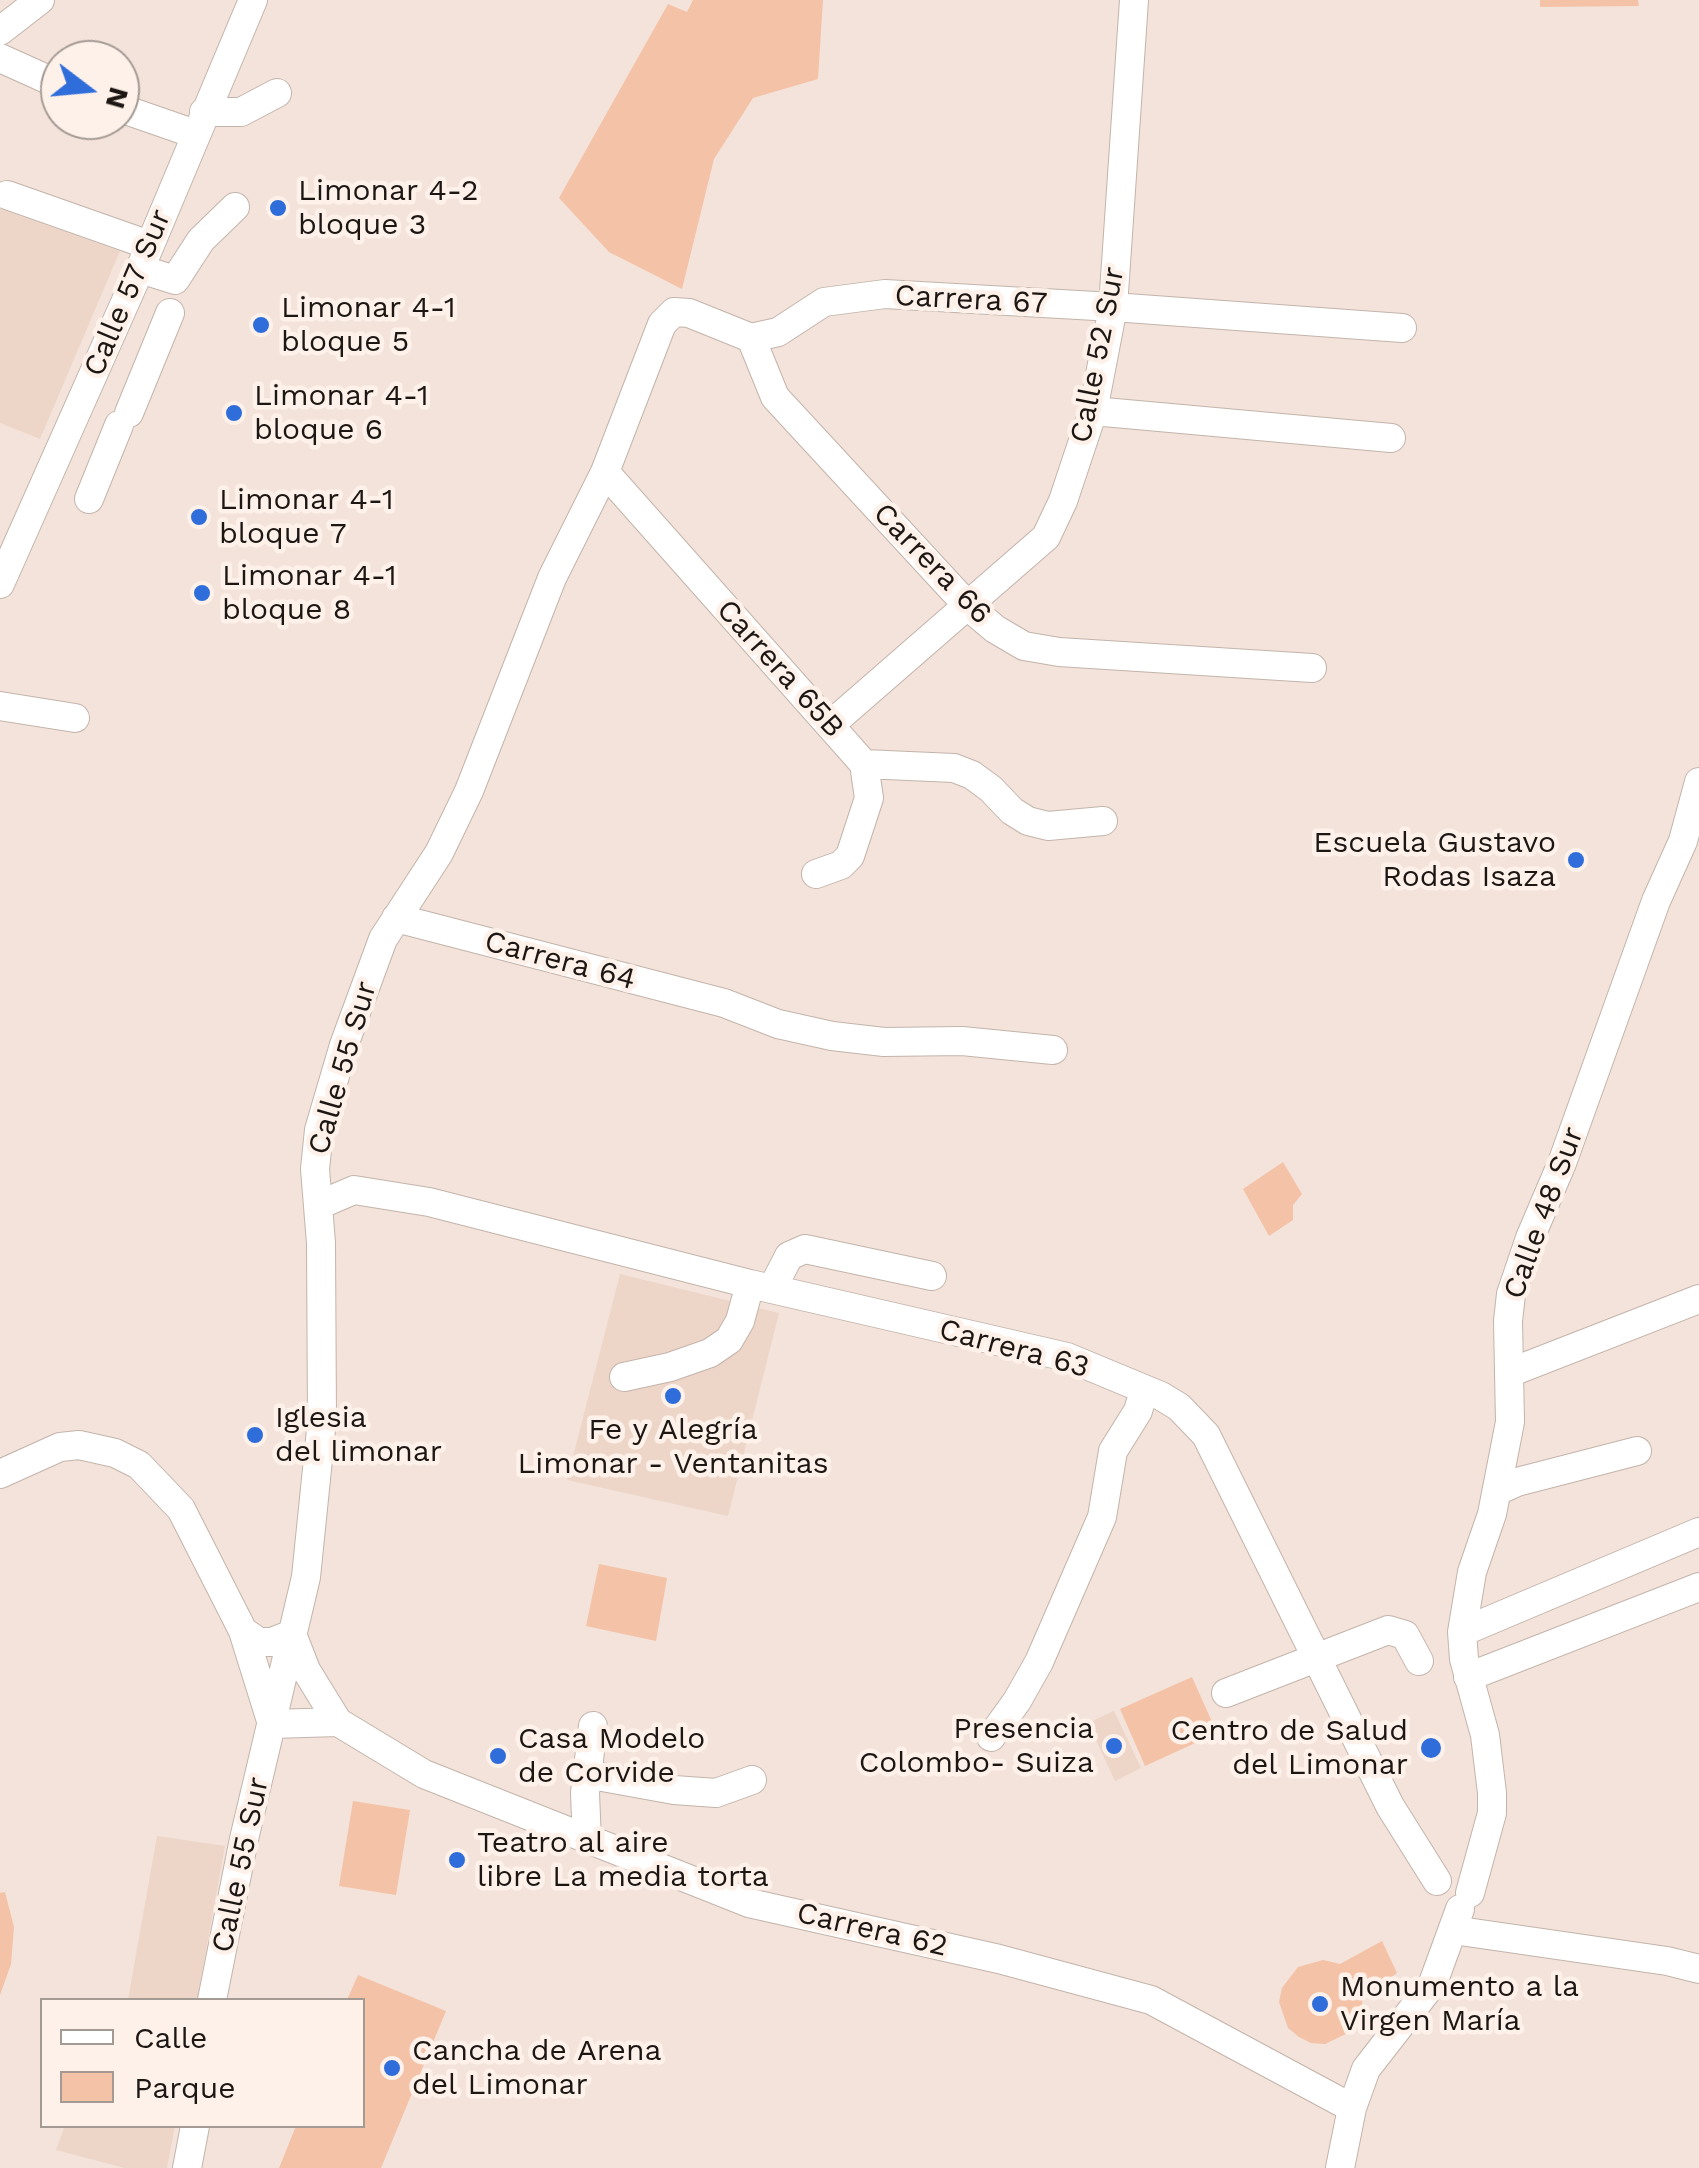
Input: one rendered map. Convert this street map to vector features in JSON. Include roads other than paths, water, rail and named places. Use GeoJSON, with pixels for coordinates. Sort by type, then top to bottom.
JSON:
{"type":"FeatureCollection","features":[{"type":"Feature","properties":{"kind":"street"},"geometry":{"type":"LineString","coordinates":[[0,31],[40,0]]}},
{"type":"Feature","properties":{"kind":"street","name":"Calle 57 Sur"},"geometry":{"type":"LineString","coordinates":[[0,584],[253,0]]}},
{"type":"Feature","properties":{"kind":"street","name":"Calle 52 Sur"},"geometry":{"type":"LineString","coordinates":[[830,725],[1046,538],[1063,502],[1093,410],[1112,306],[1134,0]]}},
{"type":"Feature","properties":{"kind":"street"},"geometry":{"type":"LineString","coordinates":[[0,58],[40,76]]}},
{"type":"Feature","properties":{"kind":"street"},"geometry":{"type":"LineString","coordinates":[[140,112],[200,124],[241,112],[277,93]]}},
{"type":"Feature","properties":{"kind":"street"},"geometry":{"type":"LineString","coordinates":[[7,195],[144,257],[176,280],[200,240],[234,207]]}},
{"type":"Feature","properties":{"kind":"street","name":"Carrera 67"},"geometry":{"type":"LineString","coordinates":[[751,338],[778,332],[824,302],[884,294],[1402,328]]}},
{"type":"Feature","properties":{"kind":"street","name":"Calle 55 Sur"},"geometry":{"type":"LineString","coordinates":[[212,1998],[244,1839],[306,1578],[322,1420],[315,1170],[319,1130],[362,991],[383,940],[439,853],[454,822],[552,578],[606,472],[662,324],[674,312],[689,313],[751,338]]}},
{"type":"Feature","properties":{"kind":"street"},"geometry":{"type":"LineString","coordinates":[[89,499],[170,313]]}},
{"type":"Feature","properties":{"kind":"street","name":"Carrera 66"},"geometry":{"type":"LineString","coordinates":[[751,338],[775,397],[969,607],[995,630],[1024,646],[1058,652],[1312,668]]}},
{"type":"Feature","properties":{"kind":"street"},"geometry":{"type":"LineString","coordinates":[[92,377],[128,410]]}},
{"type":"Feature","properties":{"kind":"street"},"geometry":{"type":"LineString","coordinates":[[1093,410],[1391,438]]}},
{"type":"Feature","properties":{"kind":"street"},"geometry":{"type":"LineString","coordinates":[[60,452],[101,467]]}},
{"type":"Feature","properties":{"kind":"street","name":"Carrera 65B"},"geometry":{"type":"LineString","coordinates":[[606,472],[864,764],[870,798],[850,856],[842,865],[816,874]]}},
{"type":"Feature","properties":{"kind":"street"},"geometry":{"type":"LineString","coordinates":[[0,706],[74,718]]}},
{"type":"Feature","properties":{"kind":"street"},"geometry":{"type":"LineString","coordinates":[[864,764],[954,768],[972,775],[1028,821],[1048,826],[1103,821]]}},
{"type":"Feature","properties":{"kind":"street","name":"Calle 48 Sur"},"geometry":{"type":"LineString","coordinates":[[1340,2168],[1352,2108],[1366,2069],[1433,1983],[1492,1813],[1485,1735],[1468,1677],[1462,1632],[1472,1572],[1497,1491],[1510,1422],[1508,1321],[1516,1274],[1562,1163],[1656,901],[1683,841],[1699,782]]}},
{"type":"Feature","properties":{"kind":"street","name":"Carrera 64"},"geometry":{"type":"LineString","coordinates":[[396,918],[832,1036],[884,1042],[962,1041],[1053,1050]]}},
{"type":"Feature","properties":{"kind":"street","name":"Carrera 63"},"geometry":{"type":"LineString","coordinates":[[318,1205],[354,1190],[464,1210],[761,1286],[1067,1358],[1178,1408],[1206,1436],[1390,1806],[1437,1880],[1454,1874],[1468,1884],[1461,1910]]}},
{"type":"Feature","properties":{"kind":"street"},"geometry":{"type":"LineString","coordinates":[[624,1377],[670,1368],[729,1340],[761,1286],[789,1256],[805,1250],[932,1276]]}},
{"type":"Feature","properties":{"kind":"street"},"geometry":{"type":"LineString","coordinates":[[1509,1374],[1699,1299]]}},
{"type":"Feature","properties":{"kind":"street"},"geometry":{"type":"LineString","coordinates":[[991,1736],[1039,1662],[1102,1517],[1113,1451],[1138,1411],[1144,1390]]}},
{"type":"Feature","properties":{"kind":"street"},"geometry":{"type":"LineString","coordinates":[[0,1474],[60,1447],[100,1448],[138,1465],[181,1508],[243,1632],[272,1724],[338,1722]]}},
{"type":"Feature","properties":{"kind":"street"},"geometry":{"type":"LineString","coordinates":[[1497,1491],[1517,1482],[1638,1452]]}},
{"type":"Feature","properties":{"kind":"street"},"geometry":{"type":"LineString","coordinates":[[1462,1632],[1699,1532]]}},
{"type":"Feature","properties":{"kind":"street"},"geometry":{"type":"LineString","coordinates":[[1468,1677],[1699,1587]]}},
{"type":"Feature","properties":{"kind":"street"},"geometry":{"type":"LineString","coordinates":[[1226,1693],[1388,1630],[1405,1635],[1419,1661]]}},
{"type":"Feature","properties":{"kind":"street"},"geometry":{"type":"LineString","coordinates":[[243,1632],[259,1642],[272,1642],[292,1634]]}},
{"type":"Feature","properties":{"kind":"street","name":"Carrera 62"},"geometry":{"type":"LineString","coordinates":[[292,1634],[306,1670],[338,1722],[424,1774],[749,1903],[999,1959],[1151,2000],[1352,2108]]}},
{"type":"Feature","properties":{"kind":"street"},"geometry":{"type":"LineString","coordinates":[[587,1841],[586,1774],[594,1726]]}},
{"type":"Feature","properties":{"kind":"street"},"geometry":{"type":"LineString","coordinates":[[586,1774],[674,1790],[716,1792],[752,1780]]}},
{"type":"Feature","properties":{"kind":"street"},"geometry":{"type":"LineString","coordinates":[[1461,1910],[1699,1969]]}},
{"type":"Feature","properties":{"kind":"street"},"geometry":{"type":"LineString","coordinates":[[187,2168],[195,2128]]}},
{"type":"Feature","properties":{"kind":"place","name":"Limonar 4-2 bloque 3"},"geometry":{"type":"Point","coordinates":[278,208]}},
{"type":"Feature","properties":{"kind":"place","name":"Limonar 4-1 bloque 5"},"geometry":{"type":"Point","coordinates":[261,325]}},
{"type":"Feature","properties":{"kind":"place","name":"Limonar 4-1 bloque 6"},"geometry":{"type":"Point","coordinates":[234,413]}},
{"type":"Feature","properties":{"kind":"place","name":"Limonar 4-1 bloque 7"},"geometry":{"type":"Point","coordinates":[199,517]}},
{"type":"Feature","properties":{"kind":"place","name":"Limonar 4-1 bloque 8"},"geometry":{"type":"Point","coordinates":[202,593]}},
{"type":"Feature","properties":{"kind":"place","name":"Escuela Gustavo Rodas Isaza"},"geometry":{"type":"Point","coordinates":[1576,860]}},
{"type":"Feature","properties":{"kind":"place","name":"Fe y Alegría Limonar - Ventanitas"},"geometry":{"type":"Point","coordinates":[673,1396]}},
{"type":"Feature","properties":{"kind":"place","name":"Iglesia del limonar"},"geometry":{"type":"Point","coordinates":[255,1435]}},
{"type":"Feature","properties":{"kind":"place","name":"Presencia Colombo- Suiza"},"geometry":{"type":"Point","coordinates":[1114,1746]}},
{"type":"Feature","properties":{"kind":"place","name":"Centro de Salud del Limonar"},"geometry":{"type":"Point","coordinates":[1431,1748]}},
{"type":"Feature","properties":{"kind":"place","name":"Casa Modelo de Corvide"},"geometry":{"type":"Point","coordinates":[498,1756]}},
{"type":"Feature","properties":{"kind":"place","name":"Teatro al aire libre La media torta"},"geometry":{"type":"Point","coordinates":[457,1860]}},
{"type":"Feature","properties":{"kind":"place","name":"Monumento a la Virgen María"},"geometry":{"type":"Point","coordinates":[1320,2004]}},
{"type":"Feature","properties":{"kind":"place","name":"Cancha de Arena del Limonar"},"geometry":{"type":"Point","coordinates":[392,2068]}}]}
